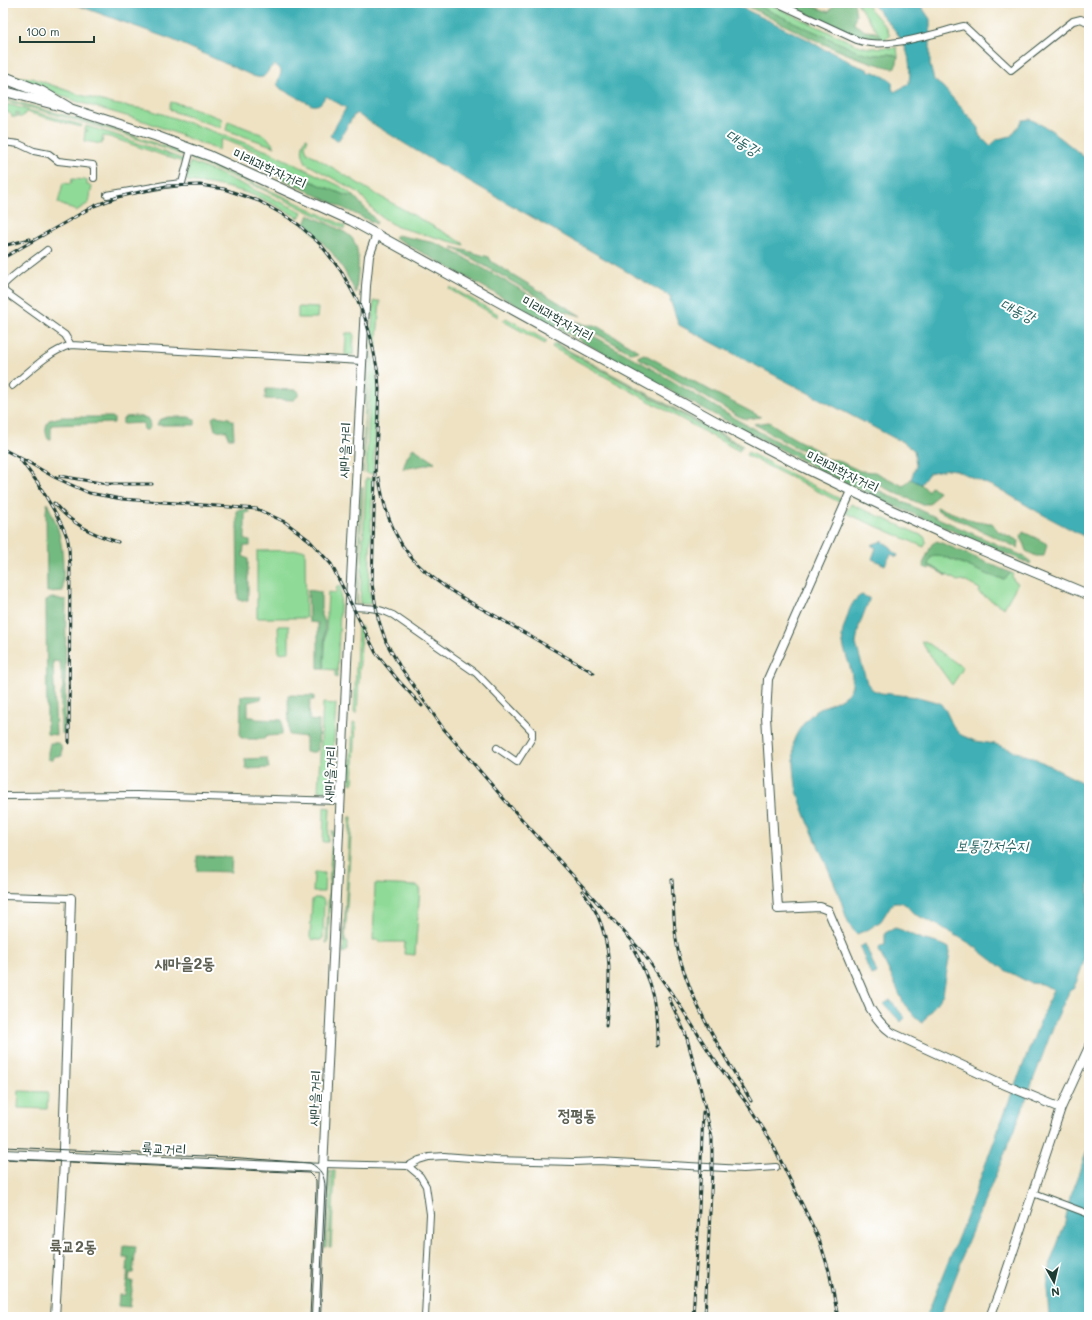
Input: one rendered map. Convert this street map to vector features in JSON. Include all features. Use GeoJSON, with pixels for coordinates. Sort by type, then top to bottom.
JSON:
{"type":"FeatureCollection","features":[{"type":"Feature","properties":{"kind":"highway"},"geometry":{"type":"LineString","coordinates":[[3,77],[42,92],[68,108]]}},
{"type":"Feature","properties":{"kind":"main road","name":"미래과학자거리"},"geometry":{"type":"LineString","coordinates":[[3,91],[68,108],[156,136],[191,149],[298,196],[377,234],[715,421],[801,466],[946,535],[1089,595]]}},
{"type":"Feature","properties":{"kind":"main road","name":"새마을거리"},"geometry":{"type":"LineString","coordinates":[[316,1317],[366,286],[369,256],[377,234]]}},
{"type":"Feature","properties":{"kind":"main road"},"geometry":{"type":"LineString","coordinates":[[851,490],[768,679],[766,716],[778,909],[820,907],[828,910],[870,1008],[883,1027],[903,1039],[998,1082],[1061,1108]]}},
{"type":"Feature","properties":{"kind":"main road"},"geometry":{"type":"LineString","coordinates":[[55,1317],[64,1157],[63,1149],[72,898]]}},
{"type":"Feature","properties":{"kind":"main road"},"geometry":{"type":"LineString","coordinates":[[990,1317],[1061,1108],[1089,1047]]}},
{"type":"Feature","properties":{"kind":"main road","name":"륙교거리"},"geometry":{"type":"LineString","coordinates":[[3,1154],[324,1166]]}},
{"type":"Feature","properties":{"kind":"street"},"geometry":{"type":"LineString","coordinates":[[777,3],[865,43],[878,44],[896,42],[964,26],[1011,70],[1073,21],[1081,19],[1089,22]]}},
{"type":"Feature","properties":{"kind":"street"},"geometry":{"type":"LineString","coordinates":[[3,142],[19,144],[34,152],[49,154],[58,161],[93,165],[94,178]]}},
{"type":"Feature","properties":{"kind":"street"},"geometry":{"type":"LineString","coordinates":[[107,195],[182,183],[191,149]]}},
{"type":"Feature","properties":{"kind":"street"},"geometry":{"type":"LineString","coordinates":[[47,250],[4,285],[5,292],[65,336],[71,345]]}},
{"type":"Feature","properties":{"kind":"street"},"geometry":{"type":"LineString","coordinates":[[12,386],[38,363],[60,348],[71,345],[362,361]]}},
{"type":"Feature","properties":{"kind":"street"},"geometry":{"type":"LineString","coordinates":[[350,607],[372,608],[382,610],[393,615],[476,673],[532,732],[532,738],[517,762],[497,748]]}},
{"type":"Feature","properties":{"kind":"street"},"geometry":{"type":"LineString","coordinates":[[3,796],[137,795],[340,801]]}},
{"type":"Feature","properties":{"kind":"street"},"geometry":{"type":"LineString","coordinates":[[3,896],[72,898]]}},
{"type":"Feature","properties":{"kind":"street"},"geometry":{"type":"LineString","coordinates":[[324,1166],[408,1166],[429,1157],[444,1156],[496,1160],[574,1162],[599,1161],[743,1169],[776,1166]]}},
{"type":"Feature","properties":{"kind":"street"},"geometry":{"type":"LineString","coordinates":[[408,1166],[420,1176],[426,1186],[430,1214],[425,1317]]}},
{"type":"Feature","properties":{"kind":"street"},"geometry":{"type":"LineString","coordinates":[[1033,1193],[1089,1214]]}},
{"type":"Feature","properties":{"kind":"green space"},"geometry":{"type":"Polygon","coordinates":[[[741,3],[752,3],[857,51],[874,55],[889,54],[898,56],[897,63],[895,67],[892,68],[853,56],[815,40],[741,3]]]}},
{"type":"Feature","properties":{"kind":"green space"},"geometry":{"type":"Polygon","coordinates":[[[752,3],[767,3],[857,45],[869,48],[889,47],[890,49],[897,47],[898,56],[889,54],[874,55],[857,52],[752,3]]]}},
{"type":"Feature","properties":{"kind":"green space"},"geometry":{"type":"Polygon","coordinates":[[[785,3],[808,3],[809,5],[829,12],[835,3],[854,3],[856,15],[854,24],[865,31],[875,32],[881,37],[880,41],[857,36],[844,31],[785,3]]]}},
{"type":"Feature","properties":{"kind":"green space"},"geometry":{"type":"Polygon","coordinates":[[[857,3],[865,3],[886,27],[890,36],[886,38],[886,40],[880,41],[881,37],[857,3]]]}},
{"type":"Feature","properties":{"kind":"green space"},"geometry":{"type":"Polygon","coordinates":[[[13,76],[32,78],[77,94],[113,104],[150,110],[198,126],[267,151],[340,186],[354,196],[347,196],[308,180],[269,161],[258,167],[250,163],[252,159],[260,162],[262,154],[222,139],[218,150],[147,122],[75,101],[13,76]]]}},
{"type":"Feature","properties":{"kind":"green space"},"geometry":{"type":"Polygon","coordinates":[[[3,98],[115,129],[186,154],[185,156],[115,131],[3,100],[3,98]]]}},
{"type":"Feature","properties":{"kind":"green space"},"geometry":{"type":"Polygon","coordinates":[[[171,102],[188,106],[222,119],[221,128],[172,111],[169,108],[171,102]]]}},
{"type":"Feature","properties":{"kind":"green space"},"geometry":{"type":"Polygon","coordinates":[[[3,104],[82,125],[81,127],[26,112],[22,117],[17,117],[19,113],[16,112],[16,117],[12,117],[12,115],[8,112],[3,115],[3,104]]]}},
{"type":"Feature","properties":{"kind":"green space"},"geometry":{"type":"Polygon","coordinates":[[[228,121],[266,136],[275,147],[226,130],[228,121]]]}},
{"type":"Feature","properties":{"kind":"green space"},"geometry":{"type":"Polygon","coordinates":[[[86,126],[113,134],[185,160],[185,163],[110,137],[103,136],[102,144],[84,141],[85,131],[88,131],[85,130],[86,126]]]}},
{"type":"Feature","properties":{"kind":"green space"},"geometry":{"type":"Polygon","coordinates":[[[306,138],[308,139],[305,146],[307,152],[374,193],[463,243],[464,245],[397,227],[376,213],[358,192],[307,164],[302,151],[306,138]]]}},
{"type":"Feature","properties":{"kind":"green space"},"geometry":{"type":"Polygon","coordinates":[[[192,157],[285,197],[345,226],[344,229],[262,189],[191,159],[192,157]]]}},
{"type":"Feature","properties":{"kind":"green space"},"geometry":{"type":"Polygon","coordinates":[[[268,161],[342,194],[354,196],[377,222],[376,224],[258,167],[268,161]]]}},
{"type":"Feature","properties":{"kind":"green space"},"geometry":{"type":"Polygon","coordinates":[[[190,162],[220,174],[302,212],[299,218],[260,198],[233,189],[187,181],[190,162]]]}},
{"type":"Feature","properties":{"kind":"green space"},"geometry":{"type":"Polygon","coordinates":[[[72,179],[87,180],[87,185],[92,186],[89,203],[76,211],[58,203],[63,183],[71,184],[72,179]]]}},
{"type":"Feature","properties":{"kind":"green space"},"geometry":{"type":"Polygon","coordinates":[[[309,215],[342,231],[350,236],[354,241],[358,255],[356,293],[344,270],[333,254],[305,224],[309,215]]]}},
{"type":"Feature","properties":{"kind":"green space"},"geometry":{"type":"Polygon","coordinates":[[[397,235],[435,243],[449,249],[525,292],[597,338],[739,421],[793,450],[931,515],[1023,556],[1031,562],[1030,564],[892,505],[822,471],[698,406],[394,237],[397,235]]]}},
{"type":"Feature","properties":{"kind":"green space"},"geometry":{"type":"Polygon","coordinates":[[[452,247],[489,257],[492,262],[581,316],[563,311],[452,247]]]}},
{"type":"Feature","properties":{"kind":"green space"},"geometry":{"type":"Polygon","coordinates":[[[450,287],[498,314],[498,317],[449,289],[450,287]]]}},
{"type":"Feature","properties":{"kind":"green space"},"geometry":{"type":"Polygon","coordinates":[[[374,301],[380,301],[376,352],[371,335],[374,301]]]}},
{"type":"Feature","properties":{"kind":"green space"},"geometry":{"type":"Polygon","coordinates":[[[298,307],[318,308],[317,318],[298,318],[298,307]]]}},
{"type":"Feature","properties":{"kind":"green space"},"geometry":{"type":"Polygon","coordinates":[[[506,318],[547,341],[545,344],[503,321],[506,318]]]}},
{"type":"Feature","properties":{"kind":"green space"},"geometry":{"type":"Polygon","coordinates":[[[572,320],[587,325],[595,325],[639,351],[631,353],[572,320]]]}},
{"type":"Feature","properties":{"kind":"green space"},"geometry":{"type":"Polygon","coordinates":[[[346,333],[354,333],[353,355],[345,355],[346,333]]]}},
{"type":"Feature","properties":{"kind":"green space"},"geometry":{"type":"Polygon","coordinates":[[[555,343],[743,446],[742,447],[555,343]]]}},
{"type":"Feature","properties":{"kind":"green space"},"geometry":{"type":"Polygon","coordinates":[[[554,344],[741,448],[739,451],[552,347],[554,344]]]}},
{"type":"Feature","properties":{"kind":"green space"},"geometry":{"type":"Polygon","coordinates":[[[368,345],[370,345],[363,473],[362,472],[368,345]]]}},
{"type":"Feature","properties":{"kind":"green space"},"geometry":{"type":"Polygon","coordinates":[[[372,350],[378,386],[373,474],[366,473],[372,350]]]}},
{"type":"Feature","properties":{"kind":"green space"},"geometry":{"type":"Polygon","coordinates":[[[644,354],[761,417],[746,419],[738,416],[637,357],[644,354]]]}},
{"type":"Feature","properties":{"kind":"green space"},"geometry":{"type":"Polygon","coordinates":[[[266,389],[297,390],[299,392],[298,396],[294,400],[265,399],[266,389]]]}},
{"type":"Feature","properties":{"kind":"green space"},"geometry":{"type":"Polygon","coordinates":[[[135,416],[147,418],[150,427],[147,430],[144,430],[143,423],[123,424],[123,419],[126,417],[135,416]]]}},
{"type":"Feature","properties":{"kind":"green space"},"geometry":{"type":"Polygon","coordinates":[[[215,416],[229,418],[233,421],[234,438],[228,438],[227,431],[215,430],[212,418],[215,416]]]}},
{"type":"Feature","properties":{"kind":"green space"},"geometry":{"type":"Polygon","coordinates":[[[61,417],[112,417],[114,418],[114,423],[51,425],[51,439],[48,439],[46,429],[49,420],[61,417]]]}},
{"type":"Feature","properties":{"kind":"green space"},"geometry":{"type":"Polygon","coordinates":[[[168,417],[189,417],[195,420],[195,425],[157,425],[159,420],[168,417]]]}},
{"type":"Feature","properties":{"kind":"green space"},"geometry":{"type":"Polygon","coordinates":[[[769,422],[792,437],[824,454],[805,451],[754,424],[769,422]]]}},
{"type":"Feature","properties":{"kind":"green space"},"geometry":{"type":"Polygon","coordinates":[[[413,448],[435,462],[403,469],[407,457],[413,448]]]}},
{"type":"Feature","properties":{"kind":"green space"},"geometry":{"type":"Polygon","coordinates":[[[748,452],[842,500],[843,504],[746,455],[748,452]]]}},
{"type":"Feature","properties":{"kind":"green space"},"geometry":{"type":"Polygon","coordinates":[[[819,458],[837,460],[860,471],[875,472],[903,486],[911,479],[921,484],[928,491],[931,487],[939,491],[930,504],[921,504],[819,458]]]}},
{"type":"Feature","properties":{"kind":"green space"},"geometry":{"type":"Polygon","coordinates":[[[366,478],[373,479],[369,584],[371,604],[360,604],[366,478]]]}},
{"type":"Feature","properties":{"kind":"green space"},"geometry":{"type":"Polygon","coordinates":[[[361,487],[363,487],[356,604],[361,487]]]}},
{"type":"Feature","properties":{"kind":"green space"},"geometry":{"type":"Polygon","coordinates":[[[47,503],[56,525],[61,544],[63,591],[47,592],[47,503]]]}},
{"type":"Feature","properties":{"kind":"green space"},"geometry":{"type":"Polygon","coordinates":[[[851,504],[925,537],[926,542],[924,547],[846,513],[851,504]]]}},
{"type":"Feature","properties":{"kind":"green space"},"geometry":{"type":"Polygon","coordinates":[[[937,507],[976,522],[992,523],[998,531],[1019,541],[1018,548],[937,510],[937,507]]]}},
{"type":"Feature","properties":{"kind":"green space"},"geometry":{"type":"Polygon","coordinates":[[[237,510],[248,510],[250,512],[246,513],[245,515],[245,540],[250,541],[250,546],[244,546],[243,556],[248,559],[248,600],[238,600],[237,510]]]}},
{"type":"Feature","properties":{"kind":"green space"},"geometry":{"type":"Polygon","coordinates":[[[1023,532],[1047,544],[1044,556],[1036,556],[1026,551],[1021,537],[1023,532]]]}},
{"type":"Feature","properties":{"kind":"green space"},"geometry":{"type":"Polygon","coordinates":[[[937,541],[1011,573],[1004,579],[998,578],[959,562],[935,556],[930,558],[928,565],[934,567],[947,576],[930,567],[929,569],[924,567],[923,564],[932,544],[937,541]]]}},
{"type":"Feature","properties":{"kind":"green space"},"geometry":{"type":"Polygon","coordinates":[[[305,550],[306,618],[257,618],[257,551],[305,550]]]}},
{"type":"Feature","properties":{"kind":"green space"},"geometry":{"type":"Polygon","coordinates":[[[936,555],[945,557],[995,577],[1004,579],[1011,573],[1014,574],[1012,576],[1014,581],[1018,583],[1004,608],[979,593],[980,589],[962,580],[958,581],[928,565],[930,558],[936,555]]]}},
{"type":"Feature","properties":{"kind":"green space"},"geometry":{"type":"Polygon","coordinates":[[[337,586],[341,587],[337,678],[335,677],[335,670],[324,669],[328,592],[336,593],[337,586]]]}},
{"type":"Feature","properties":{"kind":"green space"},"geometry":{"type":"Polygon","coordinates":[[[308,590],[321,592],[321,616],[325,621],[324,668],[318,668],[318,623],[309,622],[308,590]]]}},
{"type":"Feature","properties":{"kind":"green space"},"geometry":{"type":"Polygon","coordinates":[[[52,598],[66,600],[65,733],[61,733],[61,695],[63,687],[60,662],[53,661],[56,735],[47,734],[46,600],[52,598]]]}},
{"type":"Feature","properties":{"kind":"green space"},"geometry":{"type":"Polygon","coordinates":[[[278,626],[289,626],[289,652],[279,653],[278,626]]]}},
{"type":"Feature","properties":{"kind":"green space"},"geometry":{"type":"Polygon","coordinates":[[[358,626],[362,627],[357,713],[354,713],[358,626]]]}},
{"type":"Feature","properties":{"kind":"green space"},"geometry":{"type":"Polygon","coordinates":[[[925,641],[962,667],[962,670],[952,685],[921,642],[925,641]]]}},
{"type":"Feature","properties":{"kind":"green space"},"geometry":{"type":"Polygon","coordinates":[[[288,695],[314,696],[314,700],[310,700],[309,720],[319,721],[318,750],[315,752],[306,752],[306,737],[289,735],[288,695]]]}},
{"type":"Feature","properties":{"kind":"green space"},"geometry":{"type":"Polygon","coordinates":[[[241,696],[262,696],[261,699],[248,702],[248,717],[254,717],[256,719],[282,720],[282,735],[267,736],[264,739],[244,739],[240,737],[241,696]]]}},
{"type":"Feature","properties":{"kind":"green space"},"geometry":{"type":"Polygon","coordinates":[[[323,703],[336,704],[331,791],[318,791],[323,703]]]}},
{"type":"Feature","properties":{"kind":"green space"},"geometry":{"type":"Polygon","coordinates":[[[353,723],[356,723],[353,784],[350,783],[353,723]]]}},
{"type":"Feature","properties":{"kind":"green space"},"geometry":{"type":"Polygon","coordinates":[[[50,743],[58,743],[61,745],[62,756],[54,756],[52,760],[48,759],[50,743]]]}},
{"type":"Feature","properties":{"kind":"green space"},"geometry":{"type":"Polygon","coordinates":[[[267,758],[269,768],[246,769],[245,759],[267,758]]]}},
{"type":"Feature","properties":{"kind":"green space"},"geometry":{"type":"Polygon","coordinates":[[[324,807],[330,808],[328,842],[323,842],[324,807]]]}},
{"type":"Feature","properties":{"kind":"green space"},"geometry":{"type":"Polygon","coordinates":[[[350,817],[352,817],[345,942],[348,942],[347,951],[343,953],[350,817]]]}},
{"type":"Feature","properties":{"kind":"green space"},"geometry":{"type":"Polygon","coordinates":[[[332,831],[334,831],[328,943],[326,943],[332,831]]]}},
{"type":"Feature","properties":{"kind":"green space"},"geometry":{"type":"Polygon","coordinates":[[[197,856],[232,857],[231,872],[197,871],[197,856]]]}},
{"type":"Feature","properties":{"kind":"green space"},"geometry":{"type":"Polygon","coordinates":[[[314,873],[325,873],[324,892],[313,892],[314,873]]]}},
{"type":"Feature","properties":{"kind":"green space"},"geometry":{"type":"Polygon","coordinates":[[[375,884],[418,886],[420,888],[415,955],[404,954],[405,942],[379,942],[379,940],[373,940],[375,884]]]}},
{"type":"Feature","properties":{"kind":"green space"},"geometry":{"type":"Polygon","coordinates":[[[314,898],[322,898],[324,901],[323,938],[321,940],[313,940],[310,937],[312,900],[314,898]]]}},
{"type":"Feature","properties":{"kind":"green space"},"geometry":{"type":"Polygon","coordinates":[[[19,1091],[48,1092],[47,1109],[18,1108],[19,1091]]]}},
{"type":"Feature","properties":{"kind":"green space"},"geometry":{"type":"Polygon","coordinates":[[[328,1170],[330,1170],[326,1247],[324,1247],[328,1170]]]}},
{"type":"Feature","properties":{"kind":"green space"},"geometry":{"type":"Polygon","coordinates":[[[332,1171],[335,1171],[331,1247],[329,1247],[332,1171]]]}},
{"type":"Feature","properties":{"kind":"green space"},"geometry":{"type":"Polygon","coordinates":[[[124,1246],[136,1247],[133,1273],[130,1273],[129,1281],[133,1281],[130,1307],[118,1306],[119,1295],[125,1295],[128,1272],[128,1258],[123,1258],[124,1246]]]}},
{"type":"Feature","properties":{"kind":"water","name":"대동강"},"geometry":{"type":"Polygon","coordinates":[[[71,3],[732,3],[809,40],[823,49],[835,53],[853,64],[891,80],[894,92],[909,83],[910,69],[908,58],[901,38],[872,3],[919,3],[930,19],[930,65],[934,80],[943,87],[979,128],[979,135],[990,146],[998,139],[1011,136],[1023,120],[1030,119],[1051,130],[1089,161],[1089,539],[1038,512],[1001,490],[955,470],[947,469],[929,473],[921,484],[911,479],[916,466],[914,450],[901,441],[679,325],[670,300],[671,297],[415,150],[356,113],[338,141],[330,136],[346,108],[326,96],[319,104],[312,105],[281,89],[277,84],[281,74],[279,67],[275,65],[271,67],[263,77],[253,76],[173,40],[71,3]]]}},
{"type":"Feature","properties":{"kind":"water"},"geometry":{"type":"Polygon","coordinates":[[[882,541],[891,547],[892,550],[898,555],[897,557],[891,554],[885,565],[872,559],[876,548],[871,545],[882,541]]]}},
{"type":"Feature","properties":{"kind":"water","name":"보통강저수지"},"geometry":{"type":"Polygon","coordinates":[[[862,595],[869,598],[869,600],[859,626],[856,644],[867,683],[873,690],[881,693],[918,697],[940,703],[946,711],[954,728],[961,735],[975,741],[995,744],[1036,759],[1089,786],[1089,948],[1076,983],[1069,992],[1055,1022],[1015,1129],[964,1250],[961,1263],[940,1317],[926,1317],[1053,989],[1041,984],[1030,983],[1005,970],[971,944],[938,925],[914,914],[901,902],[895,902],[891,905],[881,921],[869,929],[857,934],[850,926],[839,895],[806,818],[797,791],[793,743],[799,729],[813,713],[846,695],[850,690],[852,685],[851,672],[842,635],[851,606],[856,599],[862,595]]]}},
{"type":"Feature","properties":{"kind":"water"},"geometry":{"type":"Polygon","coordinates":[[[895,928],[919,938],[942,944],[949,948],[950,953],[943,994],[922,1023],[904,1004],[880,953],[880,946],[885,945],[885,933],[895,928]]]}},
{"type":"Feature","properties":{"kind":"water"},"geometry":{"type":"Polygon","coordinates":[[[865,944],[877,973],[871,975],[860,947],[865,944]]]}},
{"type":"Feature","properties":{"kind":"water"},"geometry":{"type":"Polygon","coordinates":[[[890,1000],[905,1018],[901,1022],[884,1004],[890,1000]]]}},
{"type":"Feature","properties":{"kind":"water"},"geometry":{"type":"Polygon","coordinates":[[[1089,1146],[1089,1317],[1049,1317],[1047,1288],[1051,1261],[1064,1226],[1071,1193],[1089,1146]]]}},
{"type":"Feature","properties":{"kind":"tram line"},"geometry":{"type":"LineString","coordinates":[[3,1147],[228,1157],[310,1163],[320,1170],[325,1184],[319,1317]]}},
{"type":"Feature","properties":{"kind":"tram line"},"geometry":{"type":"LineString","coordinates":[[3,1159],[309,1173],[316,1180],[310,1317]]}},
{"type":"Feature","properties":{"kind":"railway"},"geometry":{"type":"LineString","coordinates":[[3,258],[94,206],[118,197],[166,186],[200,185],[224,189],[259,201],[299,225],[321,245],[341,271],[357,300],[365,318],[371,338],[378,373],[379,389],[372,584],[378,618],[386,642],[399,665],[443,728],[509,805],[643,953],[677,1001],[713,1058],[748,1105],[770,1139],[819,1239],[829,1271],[838,1317]]}},
{"type":"Feature","properties":{"kind":"railway"},"geometry":{"type":"LineString","coordinates":[[3,246],[30,239]]}},
{"type":"Feature","properties":{"kind":"railway"},"geometry":{"type":"LineString","coordinates":[[3,449],[54,477],[89,493],[122,499],[257,509],[285,522],[309,540],[331,564],[376,653],[422,706]]}},
{"type":"Feature","properties":{"kind":"railway"},"geometry":{"type":"LineString","coordinates":[[20,459],[40,486]]}},
{"type":"Feature","properties":{"kind":"railway"},"geometry":{"type":"LineString","coordinates":[[60,476],[107,484],[152,484]]}},
{"type":"Feature","properties":{"kind":"railway"},"geometry":{"type":"LineString","coordinates":[[379,478],[386,509],[393,529],[410,556],[419,566],[452,591],[594,673]]}},
{"type":"Feature","properties":{"kind":"railway"},"geometry":{"type":"LineString","coordinates":[[37,481],[61,522],[69,544],[69,743]]}},
{"type":"Feature","properties":{"kind":"railway"},"geometry":{"type":"LineString","coordinates":[[54,503],[67,517],[91,532],[118,542]]}},
{"type":"Feature","properties":{"kind":"railway"},"geometry":{"type":"LineString","coordinates":[[672,880],[676,942],[687,981],[703,1017],[721,1051],[751,1101]]}},
{"type":"Feature","properties":{"kind":"railway"},"geometry":{"type":"LineString","coordinates":[[582,891],[597,914],[606,942],[609,969],[606,1026]]}},
{"type":"Feature","properties":{"kind":"railway"},"geometry":{"type":"LineString","coordinates":[[632,946],[639,959],[652,994],[655,1006],[657,1046]]}},
{"type":"Feature","properties":{"kind":"railway"},"geometry":{"type":"LineString","coordinates":[[669,998],[686,1035],[712,1138],[712,1171],[705,1317]]}},
{"type":"Feature","properties":{"kind":"railway"},"geometry":{"type":"LineString","coordinates":[[693,1317],[703,1112]]}},
{"type":"Feature","properties":{"kind":"district","name":"새마을2동"},"geometry":{"type":"Point","coordinates":[185,962]}},
{"type":"Feature","properties":{"kind":"district","name":"정평동"},"geometry":{"type":"Point","coordinates":[577,1114]}},
{"type":"Feature","properties":{"kind":"district","name":"륙교2동"},"geometry":{"type":"Point","coordinates":[73,1245]}}]}
